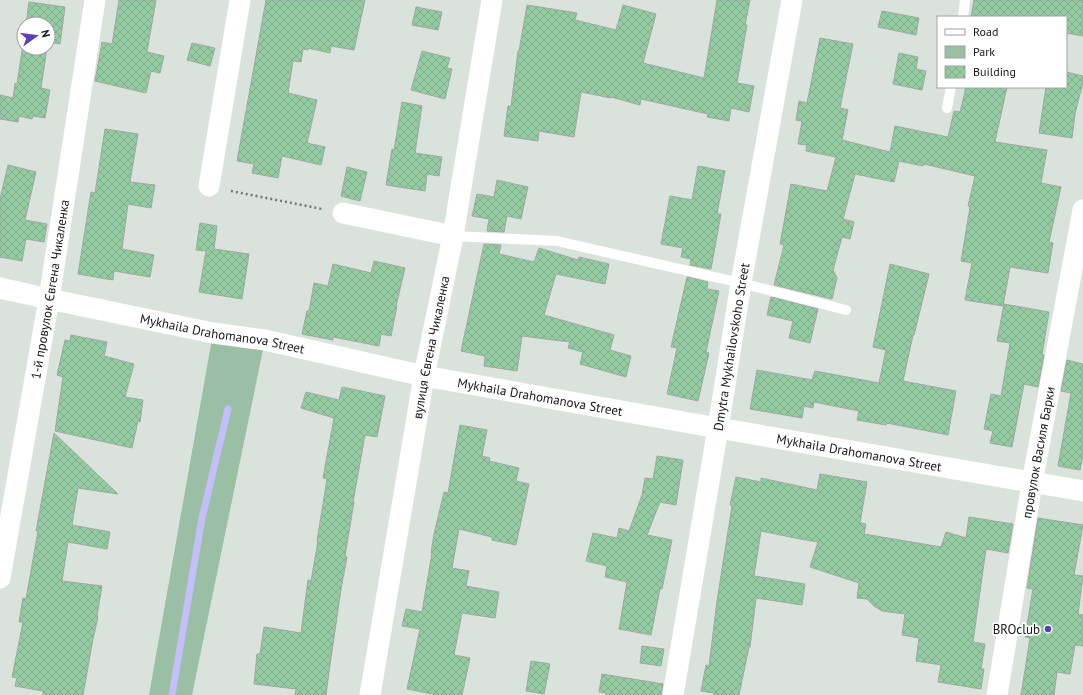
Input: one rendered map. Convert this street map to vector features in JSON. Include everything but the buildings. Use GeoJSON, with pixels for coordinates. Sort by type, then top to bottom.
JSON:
{"type":"FeatureCollection","features":[{"type":"Feature","properties":{"kind":"street","name":"1-й провулок Євгена Чикаленка"},"geometry":{"type":"LineString","coordinates":[[0,578],[49,299],[95,0]]}},
{"type":"Feature","properties":{"kind":"street"},"geometry":{"type":"LineString","coordinates":[[208,186],[240,0]]}},
{"type":"Feature","properties":{"kind":"street","name":"вулиця Євгена Чикаленка"},"geometry":{"type":"LineString","coordinates":[[370,695],[424,376],[453,236],[492,0]]}},
{"type":"Feature","properties":{"kind":"street","name":"Dmytra Mykhailovskoho Street"},"geometry":{"type":"LineString","coordinates":[[673,695],[741,283],[792,0]]}},
{"type":"Feature","properties":{"kind":"street","name":"провулок Василя Барки"},"geometry":{"type":"LineString","coordinates":[[997,695],[1032,483],[1083,210]]}},
{"type":"Feature","properties":{"kind":"street"},"geometry":{"type":"LineString","coordinates":[[343,213],[453,236]]}},
{"type":"Feature","properties":{"kind":"street","name":"Mykhaila Drahomanova Street"},"geometry":{"type":"LineString","coordinates":[[0,288],[213,333],[265,340],[424,376],[1083,491]]}},
{"type":"Feature","properties":{"kind":"lane"},"geometry":{"type":"LineString","coordinates":[[963,16],[966,0]]}},
{"type":"Feature","properties":{"kind":"lane"},"geometry":{"type":"LineString","coordinates":[[947,108],[951,88]]}},
{"type":"Feature","properties":{"kind":"lane"},"geometry":{"type":"LineString","coordinates":[[453,236],[557,241],[741,283],[846,310]]}},
{"type":"Feature","properties":{"kind":"path"},"geometry":{"type":"LineString","coordinates":[[208,186],[343,213]]}},
{"type":"Feature","properties":{"kind":"green space"},"geometry":{"type":"Polygon","coordinates":[[[213,333],[265,340],[192,695],[149,695],[213,333]]]}},
{"type":"Feature","properties":{"kind":"waterway"},"geometry":{"type":"LineString","coordinates":[[172,695],[202,518],[228,409]]}},
{"type":"Feature","properties":{"kind":"place","name":"BROclub"},"geometry":{"type":"Point","coordinates":[1048,629]}}]}
